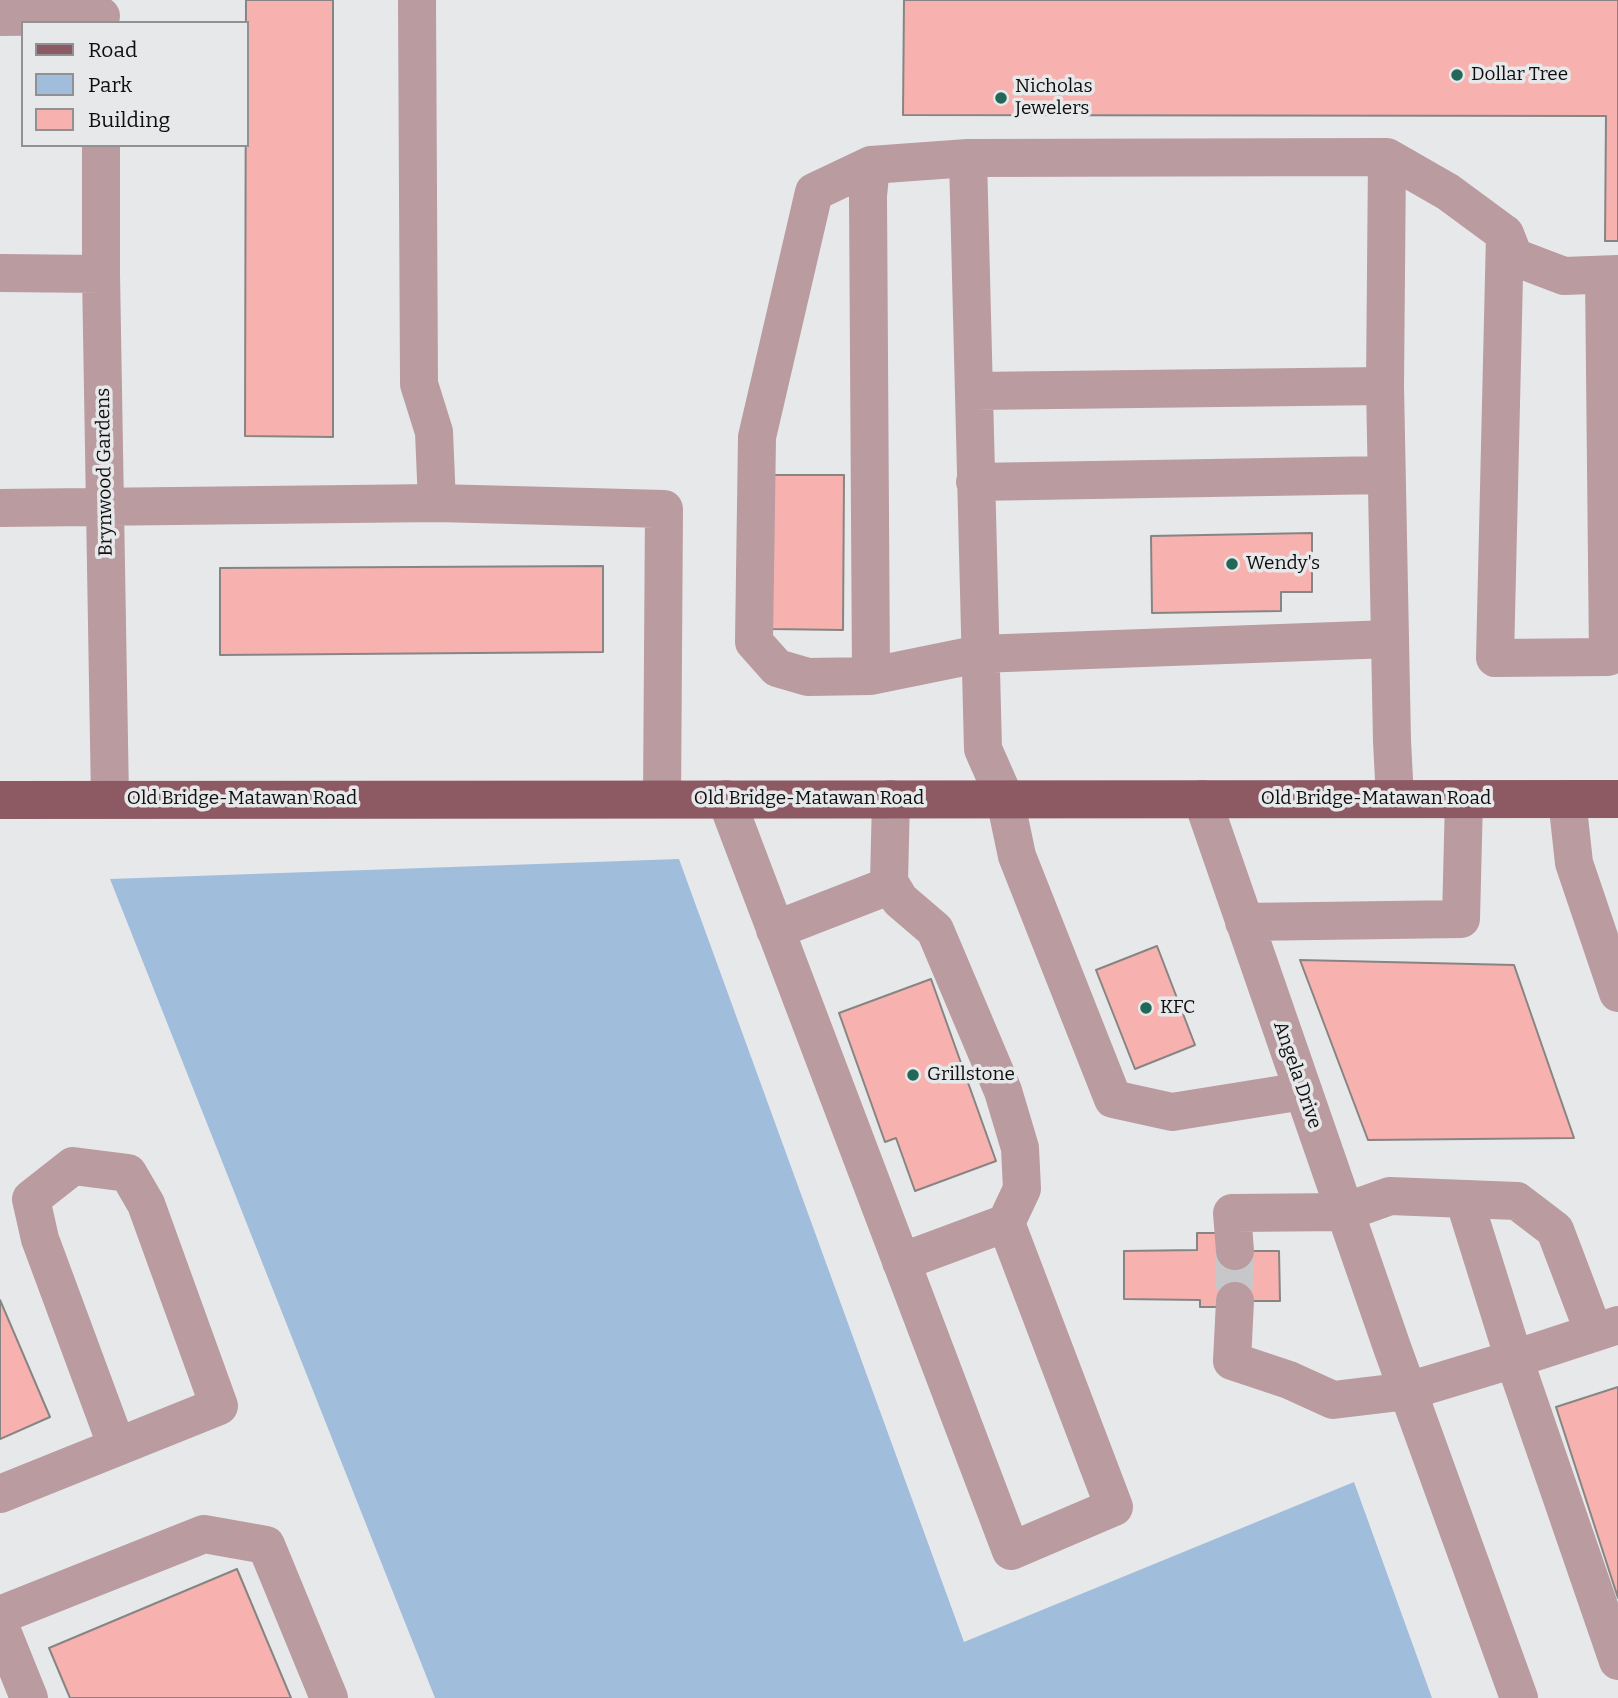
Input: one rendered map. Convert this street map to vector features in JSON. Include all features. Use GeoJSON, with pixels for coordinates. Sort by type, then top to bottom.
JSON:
{"type":"FeatureCollection","features":[{"type":"Feature","properties":{"kind":"main road","name":"Old Bridge-Matawan Road"},"geometry":{"type":"LineString","coordinates":[[0,800],[1618,799]]}},
{"type":"Feature","properties":{"kind":"street"},"geometry":{"type":"LineString","coordinates":[[417,0],[419,384],[434,432],[437,503]]}},
{"type":"Feature","properties":{"kind":"street"},"geometry":{"type":"LineString","coordinates":[[0,17],[101,13]]}},
{"type":"Feature","properties":{"kind":"street","name":"Brynwood Gardens"},"geometry":{"type":"LineString","coordinates":[[101,147],[110,799]]}},
{"type":"Feature","properties":{"kind":"street"},"geometry":{"type":"LineString","coordinates":[[1387,157],[1386,475],[1395,799]]}},
{"type":"Feature","properties":{"kind":"street"},"geometry":{"type":"LineString","coordinates":[[1390,639],[979,654],[871,676],[808,677],[777,667],[754,642],[757,437],[814,192],[871,165],[968,158],[1387,157],[1448,192],[1505,234],[1514,257],[1564,276],[1611,275],[1613,657],[1495,658],[1505,234]]}},
{"type":"Feature","properties":{"kind":"street"},"geometry":{"type":"LineString","coordinates":[[968,158],[983,749],[1005,799],[1017,856],[1113,1099],[1172,1112],[1303,1091]]}},
{"type":"Feature","properties":{"kind":"street"},"geometry":{"type":"LineString","coordinates":[[871,165],[868,196],[871,676]]}},
{"type":"Feature","properties":{"kind":"street"},"geometry":{"type":"LineString","coordinates":[[0,273],[101,274]]}},
{"type":"Feature","properties":{"kind":"street"},"geometry":{"type":"LineString","coordinates":[[974,391],[1385,386]]}},
{"type":"Feature","properties":{"kind":"street"},"geometry":{"type":"LineString","coordinates":[[975,482],[1386,475]]}},
{"type":"Feature","properties":{"kind":"street"},"geometry":{"type":"LineString","coordinates":[[0,508],[437,503],[664,509],[662,799]]}},
{"type":"Feature","properties":{"kind":"street"},"geometry":{"type":"LineString","coordinates":[[726,799],[1011,1551],[1114,1507],[1006,1223]]}},
{"type":"Feature","properties":{"kind":"street"},"geometry":{"type":"LineString","coordinates":[[891,799],[891,885],[900,900],[934,930],[1003,1091],[1020,1148],[1022,1189],[1006,1223],[901,1262]]}},
{"type":"Feature","properties":{"kind":"street","name":"Angela Drive"},"geometry":{"type":"LineString","coordinates":[[1202,799],[1393,1350],[1520,1698]]}},
{"type":"Feature","properties":{"kind":"street"},"geometry":{"type":"LineString","coordinates":[[1244,922],[1461,919],[1464,799]]}},
{"type":"Feature","properties":{"kind":"street"},"geometry":{"type":"LineString","coordinates":[[1567,799],[1574,863],[1611,949],[1618,993]]}},
{"type":"Feature","properties":{"kind":"street"},"geometry":{"type":"LineString","coordinates":[[775,930],[891,885]]}},
{"type":"Feature","properties":{"kind":"street"},"geometry":{"type":"LineString","coordinates":[[0,1494],[117,1447],[219,1406],[146,1204],[128,1173],[73,1166],[31,1199],[40,1238],[117,1447]]}},
{"type":"Feature","properties":{"kind":"street"},"geometry":{"type":"LineString","coordinates":[[1235,1251],[1232,1213],[1345,1212],[1390,1196],[1517,1201],[1555,1230],[1606,1329],[1408,1391],[1333,1400],[1289,1380],[1232,1361],[1235,1301]]}},
{"type":"Feature","properties":{"kind":"street"},"geometry":{"type":"LineString","coordinates":[[1464,1199],[1514,1359],[1618,1661]]}},
{"type":"Feature","properties":{"kind":"street"},"geometry":{"type":"LineString","coordinates":[[0,1615],[204,1534],[266,1545],[329,1698]]}},
{"type":"Feature","properties":{"kind":"street"},"geometry":{"type":"LineString","coordinates":[[0,1626],[29,1698]]}},
{"type":"Feature","properties":{"kind":"green space"},"geometry":{"type":"Polygon","coordinates":[[[679,859],[964,1642],[1354,1482],[1432,1698],[435,1698],[110,879],[679,859]]]}},
{"type":"Feature","properties":{"kind":"building"},"geometry":{"type":"Polygon","coordinates":[[[246,0],[333,0],[333,437],[245,436],[246,147],[248,147],[246,0]]]}},
{"type":"Feature","properties":{"kind":"building"},"geometry":{"type":"Polygon","coordinates":[[[904,0],[1618,0],[1618,241],[1605,241],[1606,116],[903,115],[904,0]]]}},
{"type":"Feature","properties":{"kind":"building"},"geometry":{"type":"Polygon","coordinates":[[[772,475],[844,475],[843,630],[771,629],[772,475]]]}},
{"type":"Feature","properties":{"kind":"building","name":"Wendy's"},"geometry":{"type":"Polygon","coordinates":[[[1312,533],[1312,592],[1281,592],[1281,611],[1152,613],[1151,536],[1312,533]]]}},
{"type":"Feature","properties":{"kind":"building"},"geometry":{"type":"Polygon","coordinates":[[[603,566],[603,652],[220,655],[220,568],[603,566]]]}},
{"type":"Feature","properties":{"kind":"building","name":"KFC"},"geometry":{"type":"Polygon","coordinates":[[[1157,946],[1195,1045],[1135,1069],[1096,970],[1157,946]]]}},
{"type":"Feature","properties":{"kind":"building"},"geometry":{"type":"Polygon","coordinates":[[[1300,960],[1514,965],[1574,1138],[1368,1140],[1300,960]]]}},
{"type":"Feature","properties":{"kind":"building","name":"Grillstone"},"geometry":{"type":"Polygon","coordinates":[[[931,979],[996,1161],[915,1191],[896,1138],[885,1142],[839,1013],[931,979]]]}},
{"type":"Feature","properties":{"kind":"building"},"geometry":{"type":"Polygon","coordinates":[[[1197,1233],[1228,1233],[1235,1251],[1279,1251],[1280,1301],[1226,1301],[1228,1307],[1200,1307],[1200,1300],[1124,1299],[1124,1251],[1197,1250],[1197,1233]]]}},
{"type":"Feature","properties":{"kind":"building"},"geometry":{"type":"Polygon","coordinates":[[[0,1300],[50,1417],[0,1439],[0,1300]]]}},
{"type":"Feature","properties":{"kind":"building"},"geometry":{"type":"Polygon","coordinates":[[[1618,1387],[1618,1598],[1556,1407],[1618,1387]]]}},
{"type":"Feature","properties":{"kind":"building"},"geometry":{"type":"Polygon","coordinates":[[[237,1569],[291,1698],[70,1698],[49,1648],[237,1569]]]}},
{"type":"Feature","properties":{"kind":"tunnel"},"geometry":{"type":"LineString","coordinates":[[1235,1251],[1235,1301]]}},
{"type":"Feature","properties":{"kind":"place","name":"Dollar Tree"},"geometry":{"type":"Point","coordinates":[1457,75]}},
{"type":"Feature","properties":{"kind":"place","name":"Nicholas Jewelers"},"geometry":{"type":"Point","coordinates":[1001,98]}},
{"type":"Feature","properties":{"kind":"place","name":"Wendy's"},"geometry":{"type":"Point","coordinates":[1232,564]}},
{"type":"Feature","properties":{"kind":"place","name":"KFC"},"geometry":{"type":"Point","coordinates":[1146,1008]}},
{"type":"Feature","properties":{"kind":"place","name":"Grillstone"},"geometry":{"type":"Point","coordinates":[913,1075]}}]}
